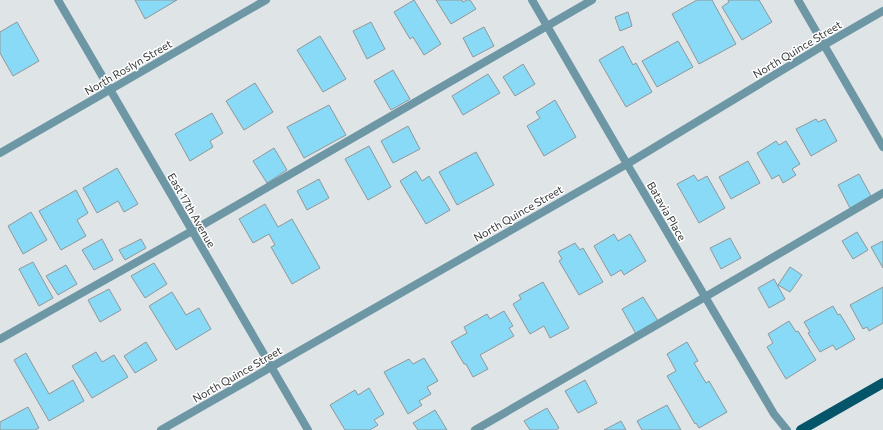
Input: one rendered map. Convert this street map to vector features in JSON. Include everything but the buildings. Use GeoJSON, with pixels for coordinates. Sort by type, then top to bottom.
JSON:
{"type":"FeatureCollection","features":[{"type":"Feature","properties":{"kind":"main road"},"geometry":{"type":"LineString","coordinates":[[801,430],[883,383]]}},
{"type":"Feature","properties":{"kind":"street","name":"East 17th Avenue"},"geometry":{"type":"LineString","coordinates":[[58,0],[308,430]]}},
{"type":"Feature","properties":{"kind":"street","name":"North Roslyn Street"},"geometry":{"type":"LineString","coordinates":[[0,153],[266,0]]}},
{"type":"Feature","properties":{"kind":"street","name":"Batavia Place"},"geometry":{"type":"LineString","coordinates":[[532,0],[774,414],[787,430]]}},
{"type":"Feature","properties":{"kind":"street"},"geometry":{"type":"LineString","coordinates":[[0,339],[592,0]]}},
{"type":"Feature","properties":{"kind":"street"},"geometry":{"type":"LineString","coordinates":[[798,0],[883,147]]}},
{"type":"Feature","properties":{"kind":"street","name":"North Quince Street"},"geometry":{"type":"LineString","coordinates":[[161,430],[627,164],[883,11]]}},
{"type":"Feature","properties":{"kind":"street"},"geometry":{"type":"LineString","coordinates":[[475,430],[883,193]]}}]}
